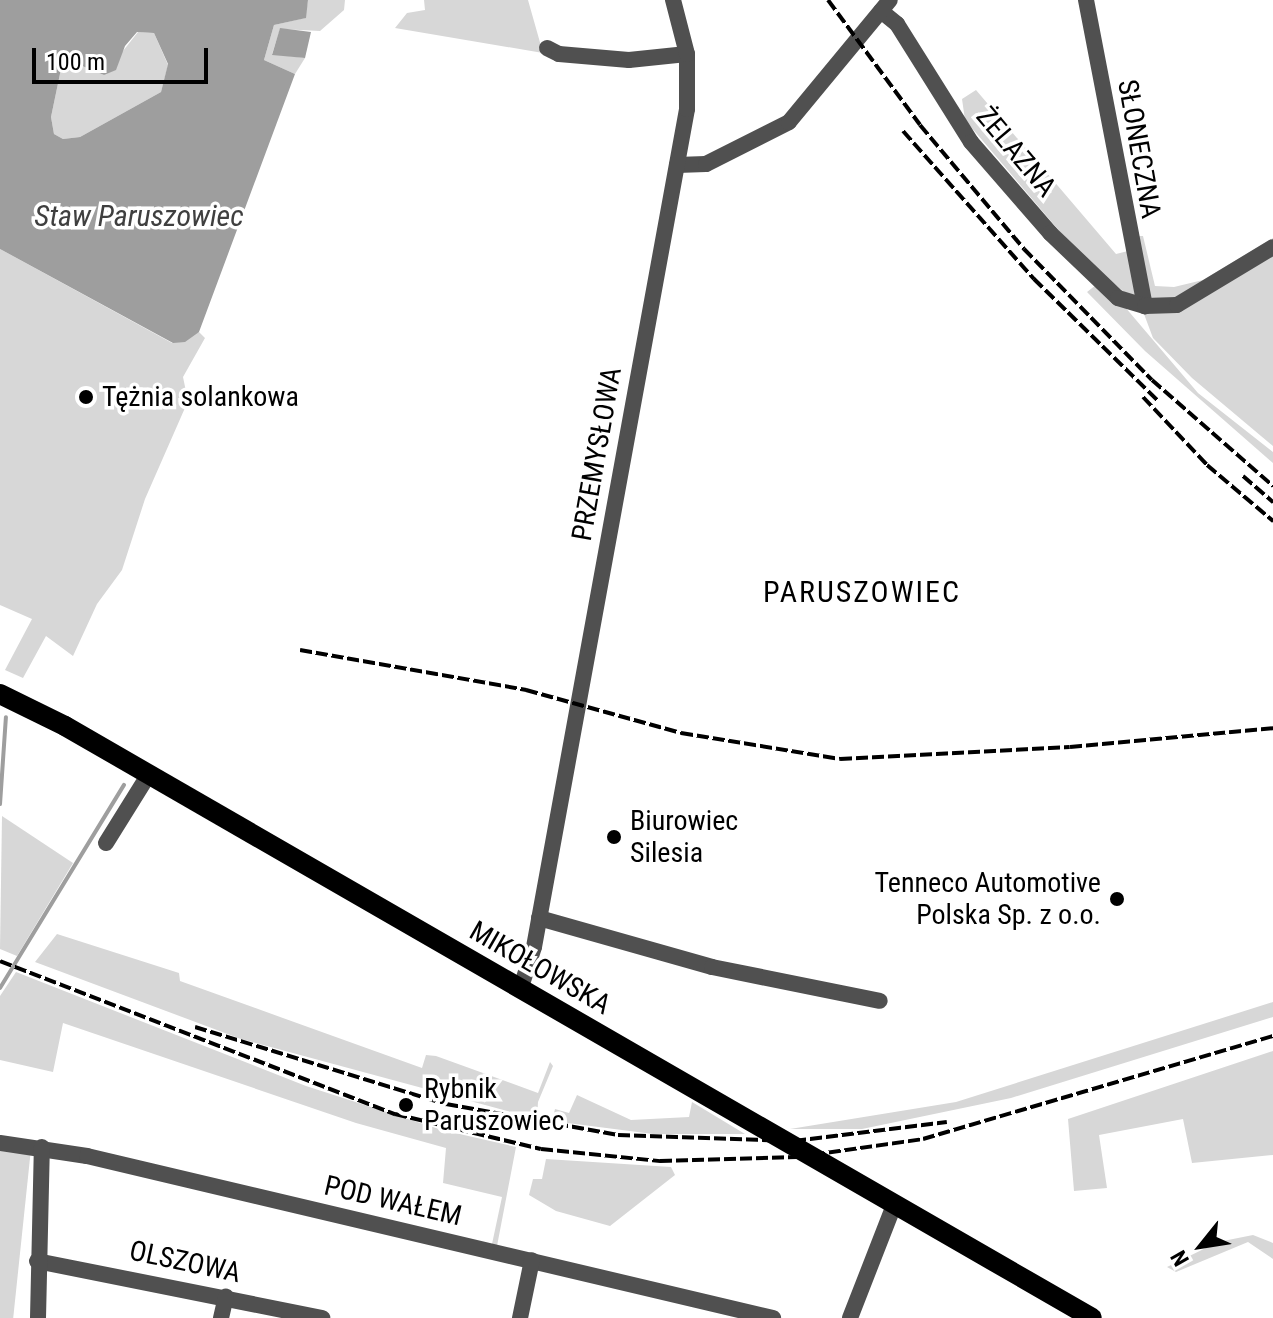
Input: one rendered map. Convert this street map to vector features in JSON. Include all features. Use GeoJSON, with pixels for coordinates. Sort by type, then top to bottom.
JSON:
{"type":"FeatureCollection","features":[{"type":"Feature","properties":{"kind":"main road","name":"MIKOŁOWSKA"},"geometry":{"type":"LineString","coordinates":[[0,694],[149,774],[1049,1297],[1092,1318]]}},
{"type":"Feature","properties":{"kind":"main road","name":"MIKOŁOWSKA"},"geometry":{"type":"LineString","coordinates":[[1049,1297],[1067,1318]]}},
{"type":"Feature","properties":{"kind":"street","name":"PRZEMYSŁOWA"},"geometry":{"type":"LineString","coordinates":[[520,990],[529,971],[688,100],[687,54],[673,0]]}},
{"type":"Feature","properties":{"kind":"street","name":"SŁONECZNA"},"geometry":{"type":"LineString","coordinates":[[1086,0],[1140,305]]}},
{"type":"Feature","properties":{"kind":"street"},"geometry":{"type":"LineString","coordinates":[[677,165],[716,160],[789,122],[886,6]]}},
{"type":"Feature","properties":{"kind":"street","name":"ŻELAZNA"},"geometry":{"type":"LineString","coordinates":[[886,6],[947,110],[998,173],[1107,289],[1140,305]]}},
{"type":"Feature","properties":{"kind":"street"},"geometry":{"type":"LineString","coordinates":[[547,48],[559,54],[629,60],[687,54]]}},
{"type":"Feature","properties":{"kind":"street"},"geometry":{"type":"LineString","coordinates":[[1140,305],[1190,300],[1273,247]]}},
{"type":"Feature","properties":{"kind":"street"},"geometry":{"type":"LineString","coordinates":[[106,843],[149,774]]}},
{"type":"Feature","properties":{"kind":"street"},"geometry":{"type":"LineString","coordinates":[[539,918],[712,967],[880,1001]]}},
{"type":"Feature","properties":{"kind":"street","name":"POD WAŁEM"},"geometry":{"type":"LineString","coordinates":[[0,1143],[42,1147],[773,1318]]}},
{"type":"Feature","properties":{"kind":"street"},"geometry":{"type":"LineString","coordinates":[[38,1318],[42,1147]]}},
{"type":"Feature","properties":{"kind":"street"},"geometry":{"type":"LineString","coordinates":[[850,1318],[894,1205]]}},
{"type":"Feature","properties":{"kind":"street"},"geometry":{"type":"LineString","coordinates":[[520,1318],[532,1260]]}},
{"type":"Feature","properties":{"kind":"street","name":"OLSZOWA"},"geometry":{"type":"LineString","coordinates":[[37,1261],[322,1318]]}},
{"type":"Feature","properties":{"kind":"street"},"geometry":{"type":"LineString","coordinates":[[221,1318],[226,1297]]}},
{"type":"Feature","properties":{"kind":"shaded area"},"geometry":{"type":"Polygon","coordinates":[[[308,0],[345,0],[344,10],[320,31],[280,29],[272,54],[305,58],[295,74],[264,60],[274,25],[305,18],[308,0]]]}},
{"type":"Feature","properties":{"kind":"shaded area"},"geometry":{"type":"Polygon","coordinates":[[[424,0],[528,0],[543,53],[395,28],[407,13],[425,10],[424,0]]]}},
{"type":"Feature","properties":{"kind":"shaded area"},"geometry":{"type":"Polygon","coordinates":[[[138,32],[154,33],[168,65],[161,92],[80,137],[63,139],[54,134],[51,117],[61,69],[75,63],[104,75],[138,32]]]}},
{"type":"Feature","properties":{"kind":"shaded area"},"geometry":{"type":"Polygon","coordinates":[[[976,90],[1116,254],[1128,251],[1138,294],[1133,299],[1084,260],[965,120],[962,99],[976,90]]]}},
{"type":"Feature","properties":{"kind":"shaded area"},"geometry":{"type":"Polygon","coordinates":[[[1138,236],[1143,236],[1155,286],[1174,287],[1203,280],[1273,238],[1273,242],[1181,299],[1150,298],[1138,236]]]}},
{"type":"Feature","properties":{"kind":"shaded area"},"geometry":{"type":"Polygon","coordinates":[[[0,249],[172,343],[199,332],[205,338],[183,377],[188,401],[145,499],[122,570],[97,604],[73,656],[46,636],[23,678],[5,670],[32,619],[0,605],[0,249]]]}},
{"type":"Feature","properties":{"kind":"shaded area"},"geometry":{"type":"Polygon","coordinates":[[[1273,252],[1273,446],[1192,378],[1153,338],[1144,314],[1161,312],[1273,252]]]}},
{"type":"Feature","properties":{"kind":"shaded area"},"geometry":{"type":"Polygon","coordinates":[[[1096,285],[1125,307],[1198,393],[1273,452],[1273,463],[1145,351],[1087,292],[1096,285]]]}},
{"type":"Feature","properties":{"kind":"shaded area"},"geometry":{"type":"Polygon","coordinates":[[[2,816],[73,863],[17,956],[0,949],[2,816]]]}},
{"type":"Feature","properties":{"kind":"shaded area"},"geometry":{"type":"Polygon","coordinates":[[[57,934],[179,973],[180,981],[422,1068],[426,1055],[436,1056],[538,1093],[550,1062],[553,1066],[538,1102],[537,1119],[241,1039],[35,962],[57,934]]]}},
{"type":"Feature","properties":{"kind":"shaded area"},"geometry":{"type":"Polygon","coordinates":[[[16,972],[306,1086],[442,1130],[516,1147],[497,1246],[492,1244],[502,1197],[443,1183],[446,1148],[356,1123],[63,1023],[53,1072],[0,1060],[0,996],[16,972]]]}},
{"type":"Feature","properties":{"kind":"shaded area"},"geometry":{"type":"Polygon","coordinates":[[[1273,1002],[1273,1017],[1011,1098],[862,1129],[790,1129],[956,1102],[1273,1002]]]}},
{"type":"Feature","properties":{"kind":"shaded area"},"geometry":{"type":"Polygon","coordinates":[[[1273,1051],[1273,1155],[1192,1163],[1183,1119],[1099,1135],[1107,1188],[1074,1191],[1068,1119],[1273,1051]]]}},
{"type":"Feature","properties":{"kind":"shaded area"},"geometry":{"type":"Polygon","coordinates":[[[577,1095],[631,1120],[689,1117],[692,1102],[745,1134],[653,1134],[552,1121],[555,1109],[569,1113],[577,1095]]]}},
{"type":"Feature","properties":{"kind":"shaded area"},"geometry":{"type":"Polygon","coordinates":[[[0,1147],[31,1150],[13,1318],[0,1318],[0,1147]]]}},
{"type":"Feature","properties":{"kind":"shaded area"},"geometry":{"type":"Polygon","coordinates":[[[546,1159],[671,1167],[675,1175],[610,1226],[556,1211],[529,1195],[533,1179],[542,1179],[546,1159]]]}},
{"type":"Feature","properties":{"kind":"shaded area"},"geometry":{"type":"Polygon","coordinates":[[[1253,1235],[1273,1243],[1273,1259],[1248,1242],[1176,1272],[1167,1267],[1218,1242],[1253,1235]]]}},
{"type":"Feature","properties":{"kind":"water","name":"Staw Paruszowiec"},"geometry":{"type":"Polygon","coordinates":[[[0,0],[308,0],[306,18],[274,25],[264,60],[295,74],[199,332],[185,342],[173,343],[0,249],[0,0]],[[137,32],[125,46],[116,70],[104,75],[75,63],[61,69],[51,117],[54,134],[63,139],[80,137],[161,92],[168,64],[154,33],[137,32]]]}},
{"type":"Feature","properties":{"kind":"water"},"geometry":{"type":"Polygon","coordinates":[[[280,28],[311,32],[305,58],[272,55],[280,28]]]}},
{"type":"Feature","properties":{"kind":"waterway"},"geometry":{"type":"LineString","coordinates":[[0,804],[6,717]]}},
{"type":"Feature","properties":{"kind":"waterway"},"geometry":{"type":"LineString","coordinates":[[0,988],[124,785]]}},
{"type":"Feature","properties":{"kind":"railway"},"geometry":{"type":"LineString","coordinates":[[828,0],[920,125],[1024,249],[1152,380],[1273,486]]}},
{"type":"Feature","properties":{"kind":"railway"},"geometry":{"type":"LineString","coordinates":[[903,131],[1034,279],[1159,402]]}},
{"type":"Feature","properties":{"kind":"railway"},"geometry":{"type":"LineString","coordinates":[[1143,397],[1207,465],[1273,521]]}},
{"type":"Feature","properties":{"kind":"railway"},"geometry":{"type":"LineString","coordinates":[[1243,476],[1273,502]]}},
{"type":"Feature","properties":{"kind":"railway"},"geometry":{"type":"LineString","coordinates":[[300,650],[526,690],[681,733],[840,759],[1070,747],[1273,728]]}},
{"type":"Feature","properties":{"kind":"railway"},"geometry":{"type":"LineString","coordinates":[[0,961],[395,1114],[541,1149],[660,1161],[797,1157],[923,1139],[1273,1036]]}},
{"type":"Feature","properties":{"kind":"railway"},"geometry":{"type":"LineString","coordinates":[[195,1027],[446,1104],[618,1135],[794,1141],[947,1122]]}},
{"type":"Feature","properties":{"kind":"place","name":"Tężnia solankowa"},"geometry":{"type":"Point","coordinates":[86,397]}},
{"type":"Feature","properties":{"kind":"place","name":"Biurowiec Silesia"},"geometry":{"type":"Point","coordinates":[614,837]}},
{"type":"Feature","properties":{"kind":"place","name":"Tenneco Automotive Polska Sp. z o.o."},"geometry":{"type":"Point","coordinates":[1117,899]}},
{"type":"Feature","properties":{"kind":"place","name":"Rybnik Paruszowiec"},"geometry":{"type":"Point","coordinates":[406,1105]}},
{"type":"Feature","properties":{"kind":"district","name":"PARUSZOWIEC"},"geometry":{"type":"Point","coordinates":[862,592]}}]}
